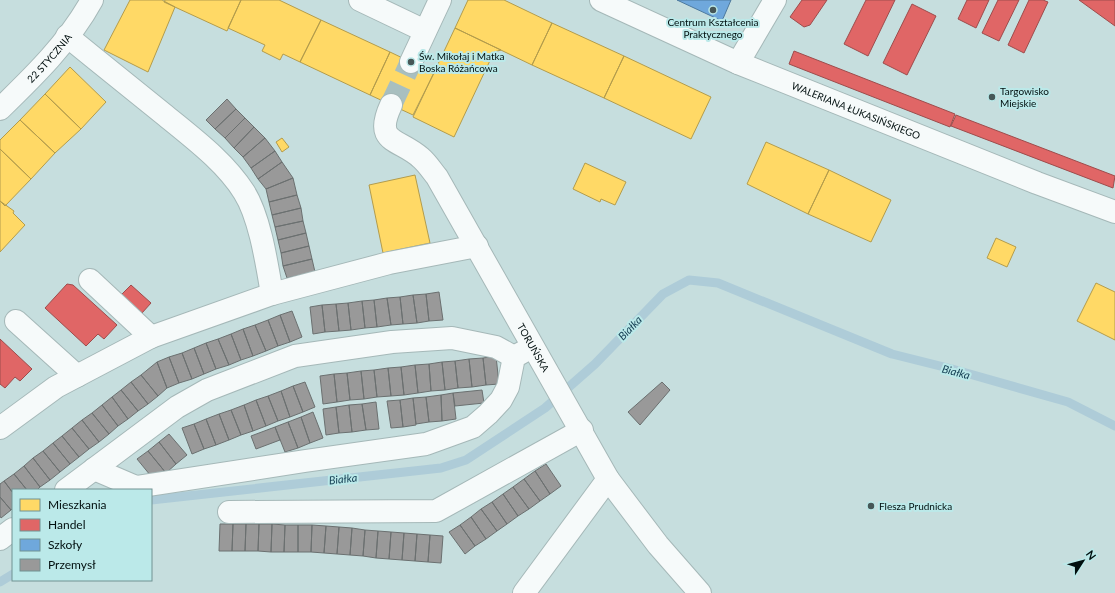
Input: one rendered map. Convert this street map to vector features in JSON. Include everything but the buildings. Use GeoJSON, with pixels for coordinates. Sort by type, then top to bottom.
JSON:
{"type":"FeatureCollection","features":[{"type":"Feature","properties":{"kind":"street","name":"22 STYCZNIA"},"geometry":{"type":"LineString","coordinates":[[3,100],[29,81],[81,21],[92,0]]}},
{"type":"Feature","properties":{"kind":"street"},"geometry":{"type":"LineString","coordinates":[[360,0],[425,31]]}},
{"type":"Feature","properties":{"kind":"street"},"geometry":{"type":"LineString","coordinates":[[411,62],[440,0]]}},
{"type":"Feature","properties":{"kind":"street","name":"WALERIANA ŁUKASIŃSKIEGO"},"geometry":{"type":"LineString","coordinates":[[600,0],[738,63],[1037,183],[1115,212]]}},
{"type":"Feature","properties":{"kind":"street"},"geometry":{"type":"LineString","coordinates":[[738,63],[775,0]]}},
{"type":"Feature","properties":{"kind":"street"},"geometry":{"type":"LineString","coordinates":[[68,36],[198,142],[230,174],[245,193],[254,216],[262,240],[272,294]]}},
{"type":"Feature","properties":{"kind":"street","name":"TORUŃSKA"},"geometry":{"type":"LineString","coordinates":[[391,105],[384,122],[386,133],[391,140],[420,157],[437,177],[476,246],[523,352],[548,372],[608,479],[658,545],[700,593]]}},
{"type":"Feature","properties":{"kind":"street"},"geometry":{"type":"LineString","coordinates":[[0,428],[56,388],[151,336],[272,294],[389,263],[476,246]]}},
{"type":"Feature","properties":{"kind":"street"},"geometry":{"type":"LineString","coordinates":[[90,280],[151,336]]}},
{"type":"Feature","properties":{"kind":"street"},"geometry":{"type":"LineString","coordinates":[[16,320],[77,376]]}},
{"type":"Feature","properties":{"kind":"street"},"geometry":{"type":"LineString","coordinates":[[67,489],[94,469],[177,407],[206,390],[295,356],[392,342],[452,338],[523,352],[508,387],[500,400],[488,414],[473,427],[426,444],[136,487],[94,469]]}},
{"type":"Feature","properties":{"kind":"street"},"geometry":{"type":"LineString","coordinates":[[229,512],[436,511],[578,424]]}},
{"type":"Feature","properties":{"kind":"street"},"geometry":{"type":"LineString","coordinates":[[524,593],[608,479]]}},
{"type":"Feature","properties":{"kind":"street"},"geometry":{"type":"LineString","coordinates":[[0,539],[12,530]]}},
{"type":"Feature","properties":{"kind":"waterway","name":"Białka"},"geometry":{"type":"LineString","coordinates":[[152,500],[441,468],[466,460],[545,408],[595,364],[663,294],[689,280],[718,283],[892,354],[952,369],[1068,402],[1115,426]]}},
{"type":"Feature","properties":{"kind":"waterway","name":"Białka"},"geometry":{"type":"LineString","coordinates":[[0,582],[12,575]]}},
{"type":"Feature","properties":{"kind":"tunnel"},"geometry":{"type":"LineString","coordinates":[[391,105],[411,62]]}},
{"type":"Feature","properties":{"kind":"place","name":"Centrum Kształcenia Praktycznego"},"geometry":{"type":"Point","coordinates":[713,10]}},
{"type":"Feature","properties":{"kind":"place","name":"Św. Mikołaj i Matka Boska Różańcowa"},"geometry":{"type":"Point","coordinates":[411,62]}},
{"type":"Feature","properties":{"kind":"place","name":"Targowisko Miejskie"},"geometry":{"type":"Point","coordinates":[992,97]}},
{"type":"Feature","properties":{"kind":"place","name":"Flesza Prudnicka"},"geometry":{"type":"Point","coordinates":[871,506]}}]}
